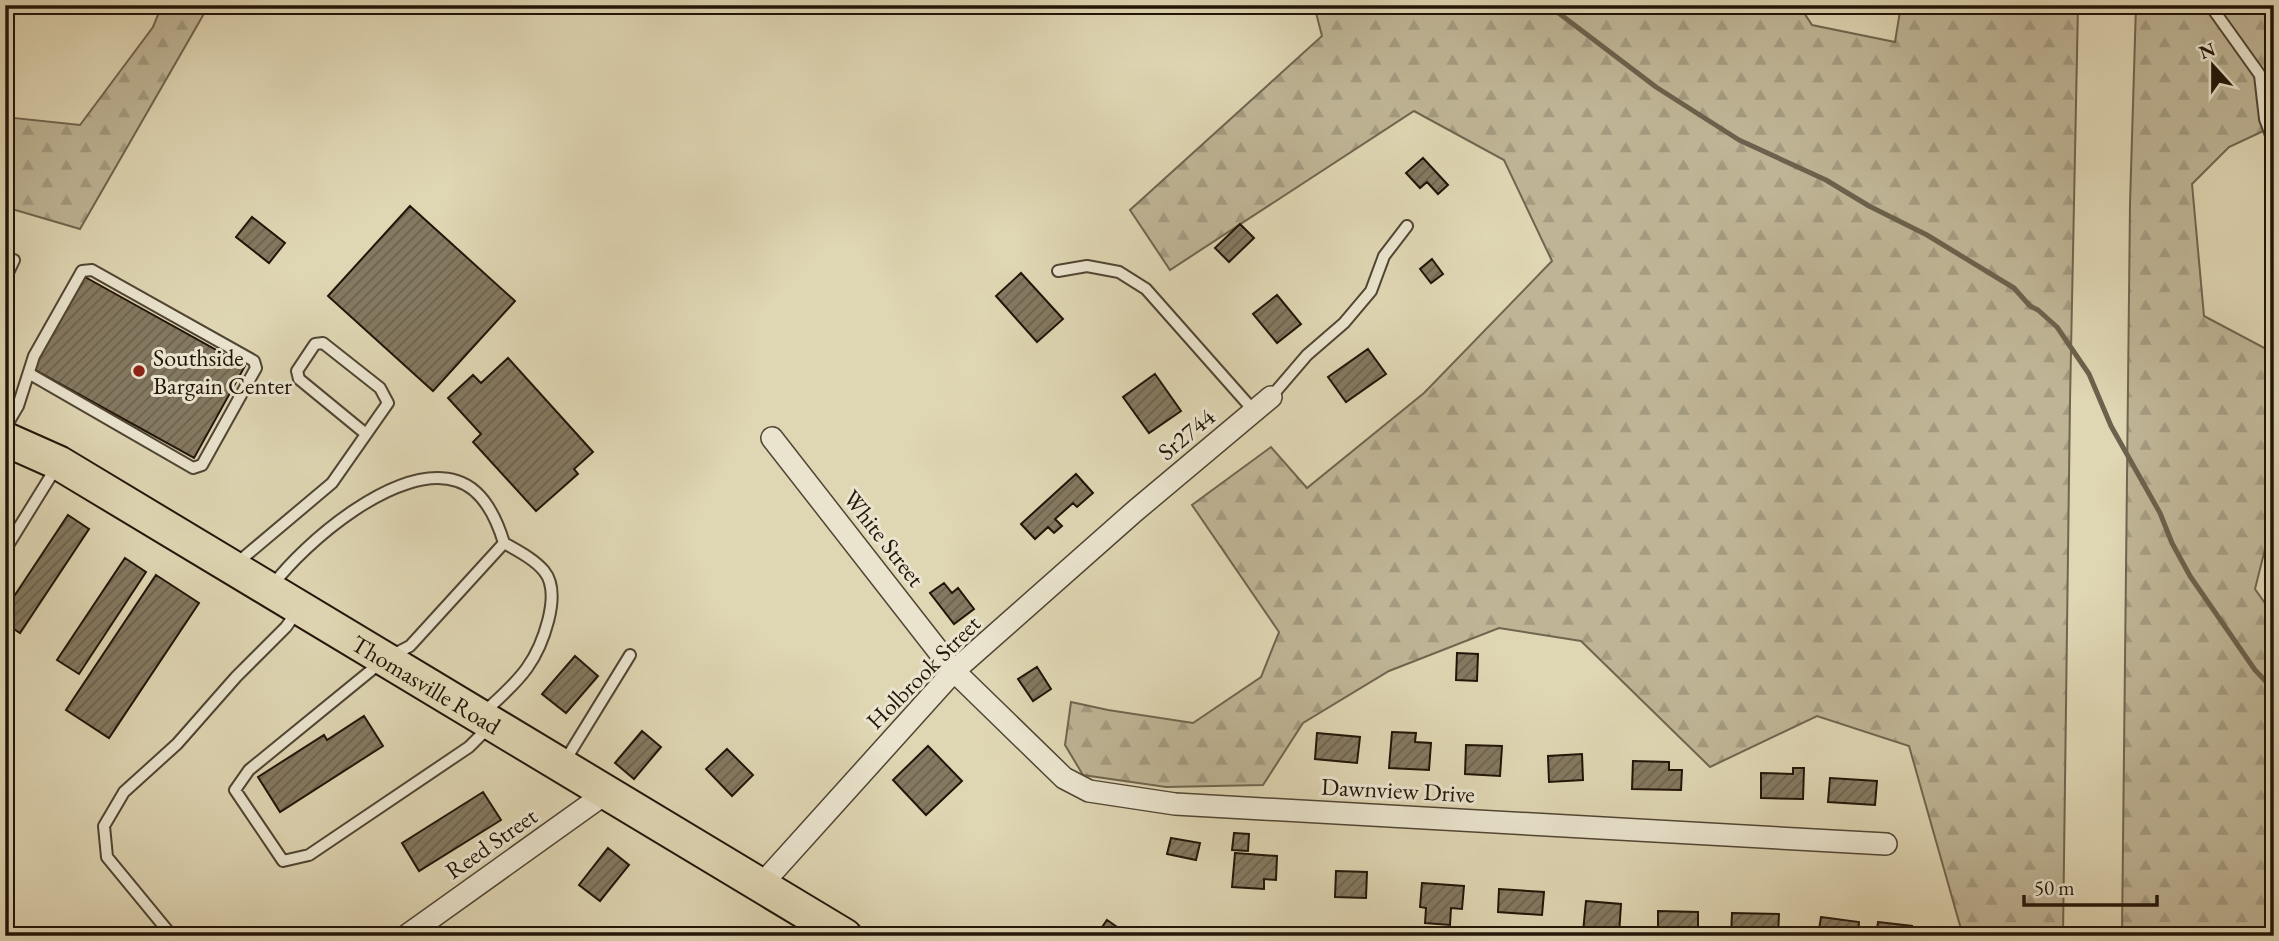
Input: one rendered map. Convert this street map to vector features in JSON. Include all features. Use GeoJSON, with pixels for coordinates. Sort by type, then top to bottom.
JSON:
{"type":"FeatureCollection","features":[{"type":"Feature","properties":{"kind":"main road","name":"Thomasville Road"},"geometry":{"type":"LineString","coordinates":[[5,439],[59,463],[762,884],[827,929]]}},
{"type":"Feature","properties":{"kind":"street","name":"Sr2744"},"geometry":{"type":"LineString","coordinates":[[1135,511],[1270,397]]}},
{"type":"Feature","properties":{"kind":"street","name":"White Street"},"geometry":{"type":"LineString","coordinates":[[772,438],[954,671]]}},
{"type":"Feature","properties":{"kind":"street","name":"Holbrook Street"},"geometry":{"type":"LineString","coordinates":[[762,884],[954,671],[1135,511]]}},
{"type":"Feature","properties":{"kind":"street","name":"Dawnview Drive"},"geometry":{"type":"LineString","coordinates":[[954,671],[1064,778],[1089,791],[1175,804],[1886,844]]}},
{"type":"Feature","properties":{"kind":"street","name":"Reed Street"},"geometry":{"type":"LineString","coordinates":[[420,932],[606,793]]}},
{"type":"Feature","properties":{"kind":"lane"},"geometry":{"type":"LineString","coordinates":[[2210,5],[2260,75],[2264,119],[2274,143]]}},
{"type":"Feature","properties":{"kind":"lane"},"geometry":{"type":"LineString","coordinates":[[1270,397],[1307,355],[1344,323],[1371,291],[1384,256],[1407,226]]}},
{"type":"Feature","properties":{"kind":"lane"},"geometry":{"type":"LineString","coordinates":[[5,279],[14,260]]}},
{"type":"Feature","properties":{"kind":"lane"},"geometry":{"type":"LineString","coordinates":[[1058,271],[1087,266],[1119,272],[1146,289],[1254,411]]}},
{"type":"Feature","properties":{"kind":"lane"},"geometry":{"type":"LineString","coordinates":[[5,428],[18,405],[34,356],[82,271],[92,270],[254,360],[256,368],[202,465],[193,468],[30,374]]}},
{"type":"Feature","properties":{"kind":"lane"},"geometry":{"type":"LineString","coordinates":[[232,567],[332,483],[388,403],[380,388],[323,343],[315,344],[297,372],[299,379],[366,434]]}},
{"type":"Feature","properties":{"kind":"lane"},"geometry":{"type":"LineString","coordinates":[[5,550],[59,463]]}},
{"type":"Feature","properties":{"kind":"lane"},"geometry":{"type":"LineString","coordinates":[[269,589],[289,563],[348,514],[402,484],[427,478],[458,481],[482,498],[497,520],[504,543],[531,559],[546,573],[552,597],[546,632],[528,668],[498,700],[469,747],[309,855],[283,861],[235,790],[249,769],[385,659],[410,646],[504,543]]}},
{"type":"Feature","properties":{"kind":"lane"},"geometry":{"type":"LineString","coordinates":[[172,936],[107,857],[104,827],[124,792],[177,744],[236,677],[286,627],[299,607]]}},
{"type":"Feature","properties":{"kind":"lane"},"geometry":{"type":"LineString","coordinates":[[562,766],[630,655]]}},
{"type":"Feature","properties":{"kind":"green space"},"geometry":{"type":"Polygon","coordinates":[[[162,5],[209,5],[80,229],[5,207],[5,117],[80,125],[153,27],[162,5]]]}},
{"type":"Feature","properties":{"kind":"green space"},"geometry":{"type":"Polygon","coordinates":[[[1314,5],[1799,5],[1812,25],[1895,42],[1901,5],[2078,5],[2063,936],[1963,936],[1909,746],[1817,716],[1710,767],[1581,641],[1499,628],[1389,671],[1303,723],[1263,785],[1166,787],[1083,775],[1065,745],[1071,702],[1193,723],[1261,677],[1279,632],[1192,505],[1271,447],[1307,488],[1424,393],[1552,261],[1504,160],[1414,111],[1170,270],[1130,210],[1322,36],[1314,5]]]}},
{"type":"Feature","properties":{"kind":"green space"},"geometry":{"type":"Polygon","coordinates":[[[2136,5],[2274,5],[2274,126],[2229,147],[2192,184],[2204,316],[2274,353],[2274,527],[2270,529],[2255,589],[2274,616],[2274,936],[2122,936],[2130,204],[2136,5]]]}},
{"type":"Feature","properties":{"kind":"building"},"geometry":{"type":"Polygon","coordinates":[[[1423,158],[1448,185],[1438,194],[1427,182],[1420,188],[1406,173],[1423,158]]]}},
{"type":"Feature","properties":{"kind":"building"},"geometry":{"type":"Polygon","coordinates":[[[410,206],[515,301],[433,391],[328,296],[410,206]]]}},
{"type":"Feature","properties":{"kind":"building"},"geometry":{"type":"Polygon","coordinates":[[[252,217],[285,243],[269,263],[236,237],[252,217]]]}},
{"type":"Feature","properties":{"kind":"building"},"geometry":{"type":"Polygon","coordinates":[[[1240,224],[1254,238],[1229,262],[1215,248],[1240,224]]]}},
{"type":"Feature","properties":{"kind":"building"},"geometry":{"type":"Polygon","coordinates":[[[1432,259],[1443,274],[1431,283],[1420,269],[1432,259]]]}},
{"type":"Feature","properties":{"kind":"building"},"geometry":{"type":"Polygon","coordinates":[[[1021,273],[1063,319],[1037,342],[996,296],[1021,273]]]}},
{"type":"Feature","properties":{"kind":"building"},"geometry":{"type":"Polygon","coordinates":[[[85,277],[245,366],[194,458],[33,369],[85,277]]]}},
{"type":"Feature","properties":{"kind":"building"},"geometry":{"type":"Polygon","coordinates":[[[1277,295],[1301,324],[1277,343],[1253,314],[1277,295]]]}},
{"type":"Feature","properties":{"kind":"building"},"geometry":{"type":"Polygon","coordinates":[[[1368,349],[1386,374],[1346,402],[1328,377],[1368,349]]]}},
{"type":"Feature","properties":{"kind":"building"},"geometry":{"type":"Polygon","coordinates":[[[508,358],[593,452],[574,469],[578,474],[536,511],[473,442],[481,434],[448,398],[473,375],[481,383],[508,358]]]}},
{"type":"Feature","properties":{"kind":"building"},"geometry":{"type":"Polygon","coordinates":[[[1155,374],[1181,411],[1149,433],[1123,397],[1155,374]]]}},
{"type":"Feature","properties":{"kind":"building"},"geometry":{"type":"Polygon","coordinates":[[[1076,474],[1093,493],[1077,507],[1073,503],[1055,519],[1062,526],[1054,533],[1048,527],[1035,539],[1021,524],[1076,474]]]}},
{"type":"Feature","properties":{"kind":"building"},"geometry":{"type":"Polygon","coordinates":[[[68,515],[89,529],[20,633],[5,623],[5,610],[68,515]]]}},
{"type":"Feature","properties":{"kind":"building"},"geometry":{"type":"Polygon","coordinates":[[[125,558],[146,572],[79,674],[57,660],[125,558]]]}},
{"type":"Feature","properties":{"kind":"building"},"geometry":{"type":"Polygon","coordinates":[[[156,575],[199,603],[109,738],[66,710],[156,575]]]}},
{"type":"Feature","properties":{"kind":"building"},"geometry":{"type":"Polygon","coordinates":[[[944,583],[952,593],[958,588],[974,609],[954,624],[930,593],[944,583]]]}},
{"type":"Feature","properties":{"kind":"building"},"geometry":{"type":"Polygon","coordinates":[[[1457,653],[1478,654],[1477,681],[1456,680],[1457,653]]]}},
{"type":"Feature","properties":{"kind":"building"},"geometry":{"type":"Polygon","coordinates":[[[575,656],[598,676],[566,713],[542,694],[575,656]]]}},
{"type":"Feature","properties":{"kind":"building"},"geometry":{"type":"Polygon","coordinates":[[[1037,667],[1051,689],[1033,701],[1018,679],[1037,667]]]}},
{"type":"Feature","properties":{"kind":"building"},"geometry":{"type":"Polygon","coordinates":[[[364,716],[383,746],[280,812],[258,777],[324,735],[327,740],[364,716]]]}},
{"type":"Feature","properties":{"kind":"building"},"geometry":{"type":"Polygon","coordinates":[[[642,731],[661,747],[634,779],[615,763],[642,731]]]}},
{"type":"Feature","properties":{"kind":"building"},"geometry":{"type":"Polygon","coordinates":[[[1392,732],[1416,733],[1415,742],[1431,743],[1429,770],[1389,768],[1392,732]]]}},
{"type":"Feature","properties":{"kind":"building"},"geometry":{"type":"Polygon","coordinates":[[[1317,733],[1360,737],[1357,763],[1315,759],[1317,733]]]}},
{"type":"Feature","properties":{"kind":"building"},"geometry":{"type":"Polygon","coordinates":[[[1466,745],[1502,746],[1500,776],[1465,774],[1466,745]]]}},
{"type":"Feature","properties":{"kind":"building"},"geometry":{"type":"Polygon","coordinates":[[[928,746],[962,781],[926,815],[893,780],[928,746]]]}},
{"type":"Feature","properties":{"kind":"building"},"geometry":{"type":"Polygon","coordinates":[[[727,749],[753,775],[732,796],[706,769],[727,749]]]}},
{"type":"Feature","properties":{"kind":"building"},"geometry":{"type":"Polygon","coordinates":[[[1582,754],[1583,780],[1549,782],[1548,756],[1582,754]]]}},
{"type":"Feature","properties":{"kind":"building"},"geometry":{"type":"Polygon","coordinates":[[[1633,761],[1669,762],[1669,770],[1682,770],[1681,790],[1632,789],[1633,761]]]}},
{"type":"Feature","properties":{"kind":"building"},"geometry":{"type":"Polygon","coordinates":[[[1793,768],[1804,768],[1803,799],[1761,798],[1761,773],[1793,774],[1793,768]]]}},
{"type":"Feature","properties":{"kind":"building"},"geometry":{"type":"Polygon","coordinates":[[[1830,778],[1877,781],[1875,805],[1828,802],[1830,778]]]}},
{"type":"Feature","properties":{"kind":"building"},"geometry":{"type":"Polygon","coordinates":[[[483,792],[501,820],[419,871],[402,843],[483,792]]]}},
{"type":"Feature","properties":{"kind":"building"},"geometry":{"type":"Polygon","coordinates":[[[1234,833],[1249,834],[1248,851],[1232,850],[1234,833]]]}},
{"type":"Feature","properties":{"kind":"building"},"geometry":{"type":"Polygon","coordinates":[[[1171,838],[1200,843],[1196,860],[1167,854],[1171,838]]]}},
{"type":"Feature","properties":{"kind":"building"},"geometry":{"type":"Polygon","coordinates":[[[608,848],[629,865],[600,901],[579,885],[608,848]]]}},
{"type":"Feature","properties":{"kind":"building"},"geometry":{"type":"Polygon","coordinates":[[[1235,853],[1277,856],[1276,880],[1264,879],[1264,889],[1232,887],[1235,853]]]}},
{"type":"Feature","properties":{"kind":"building"},"geometry":{"type":"Polygon","coordinates":[[[1336,871],[1367,872],[1366,898],[1335,897],[1336,871]]]}},
{"type":"Feature","properties":{"kind":"building"},"geometry":{"type":"Polygon","coordinates":[[[1422,883],[1464,886],[1462,909],[1451,908],[1450,925],[1425,923],[1426,908],[1420,907],[1422,883]]]}},
{"type":"Feature","properties":{"kind":"building"},"geometry":{"type":"Polygon","coordinates":[[[1499,889],[1544,892],[1542,915],[1498,912],[1499,889]]]}},
{"type":"Feature","properties":{"kind":"building"},"geometry":{"type":"Polygon","coordinates":[[[1586,901],[1621,904],[1619,935],[1583,932],[1586,901]]]}},
{"type":"Feature","properties":{"kind":"building"},"geometry":{"type":"Polygon","coordinates":[[[1658,911],[1698,912],[1698,936],[1658,936],[1658,911]]]}},
{"type":"Feature","properties":{"kind":"building"},"geometry":{"type":"Polygon","coordinates":[[[1732,913],[1779,914],[1778,936],[1731,936],[1732,913]]]}},
{"type":"Feature","properties":{"kind":"building"},"geometry":{"type":"Polygon","coordinates":[[[1821,917],[1859,922],[1858,936],[1818,936],[1821,917]]]}},
{"type":"Feature","properties":{"kind":"building"},"geometry":{"type":"Polygon","coordinates":[[[1107,920],[1123,931],[1120,936],[1096,936],[1107,920]]]}},
{"type":"Feature","properties":{"kind":"building"},"geometry":{"type":"Polygon","coordinates":[[[1878,922],[1912,926],[1911,936],[1876,936],[1878,922]]]}},
{"type":"Feature","properties":{"kind":"waterway"},"geometry":{"type":"LineString","coordinates":[[1548,5],[1656,87],[1739,140],[1826,180],[1869,206],[1927,235],[2014,288],[2030,306],[2057,327],[2089,374],[2111,426],[2160,513],[2190,576],[2255,670],[2274,690]]}},
{"type":"Feature","properties":{"kind":"place","name":"Southside Bargain Center"},"geometry":{"type":"Point","coordinates":[139,371]}}]}
